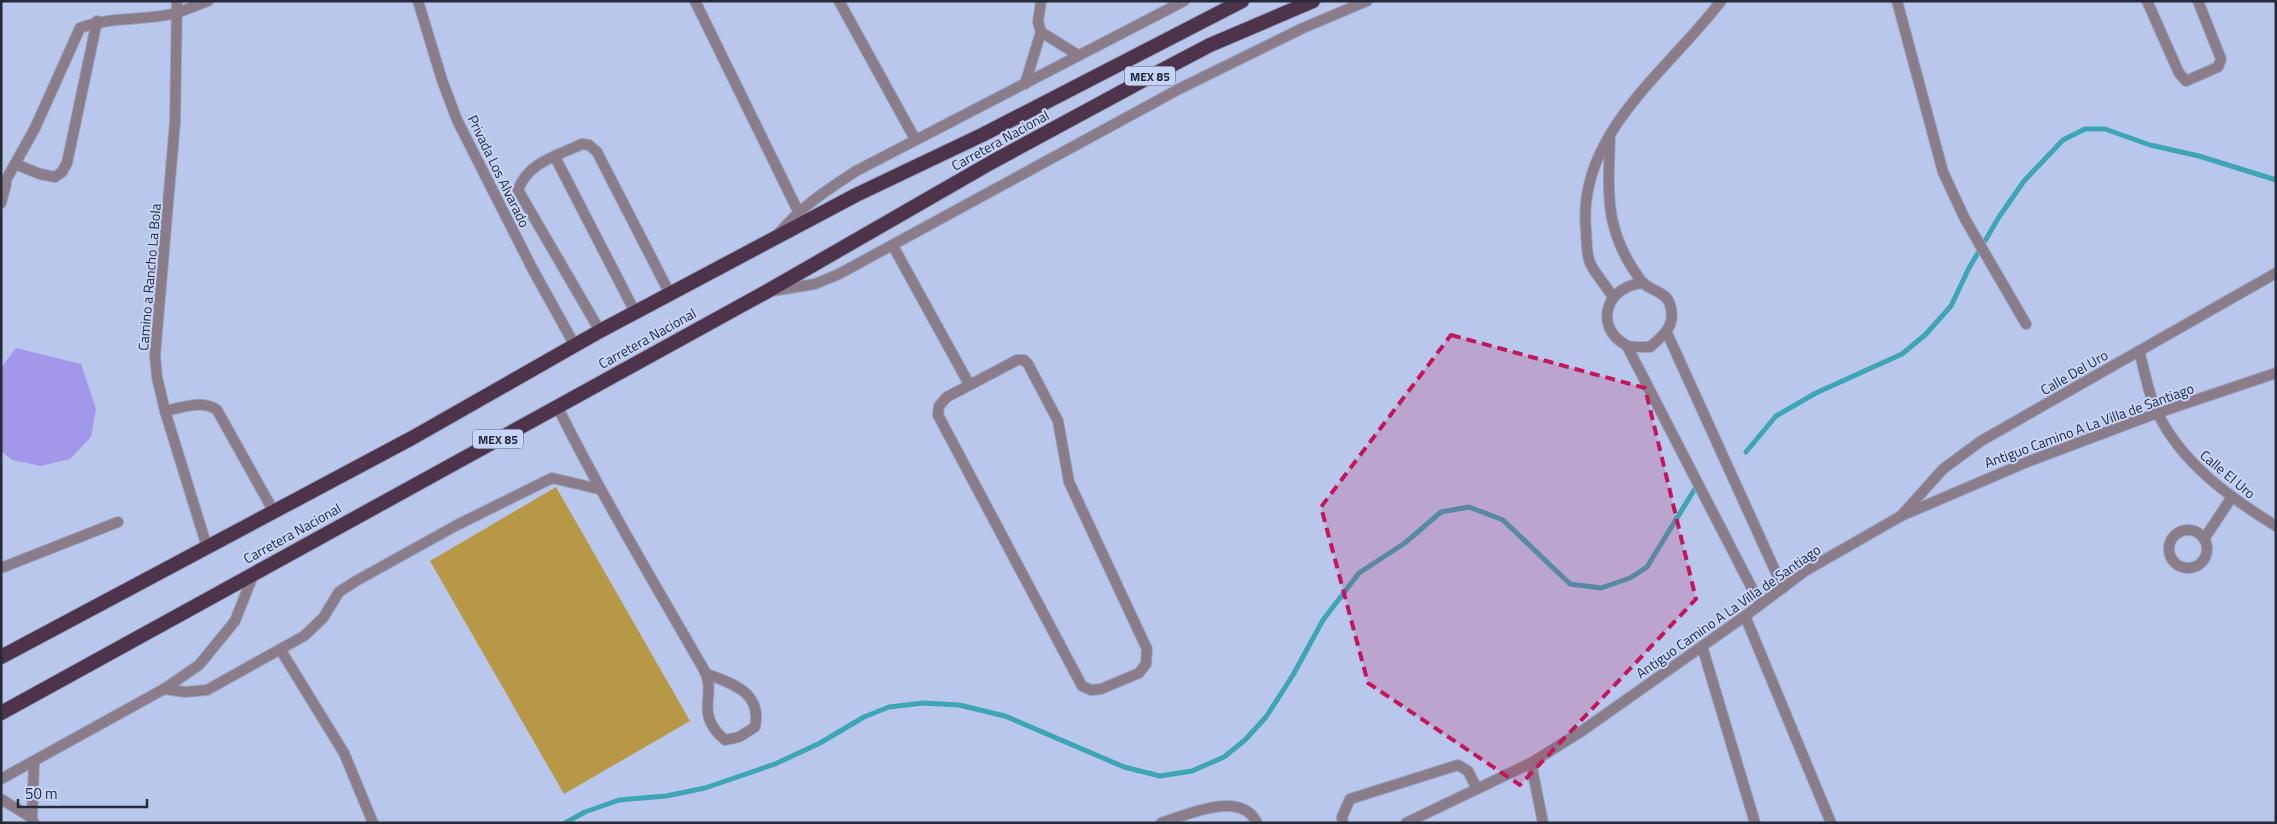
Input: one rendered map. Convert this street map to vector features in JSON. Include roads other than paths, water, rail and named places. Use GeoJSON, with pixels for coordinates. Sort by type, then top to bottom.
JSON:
{"type":"FeatureCollection","features":[{"type":"Feature","properties":{"kind":"highway","name":"Carretera Nacional"},"geometry":{"type":"LineString","coordinates":[[1,657],[412,438],[574,344],[856,195],[984,134],[1242,1]]}},
{"type":"Feature","properties":{"kind":"highway","name":"Carretera Nacional"},"geometry":{"type":"LineString","coordinates":[[1,713],[766,292],[992,162],[1210,45],[1313,1]]}},
{"type":"Feature","properties":{"kind":"street","name":"Camino a Rancho La Bola"},"geometry":{"type":"LineString","coordinates":[[177,1],[175,122],[155,355],[157,377],[166,411],[207,547]]}},
{"type":"Feature","properties":{"kind":"street"},"geometry":{"type":"LineString","coordinates":[[1,203],[4,185],[35,128],[80,28],[97,21],[140,20],[177,13],[208,1]]}},
{"type":"Feature","properties":{"kind":"street","name":"Privada Los Alvarado"},"geometry":{"type":"LineString","coordinates":[[418,1],[442,80],[457,120],[532,268],[574,344]]}},
{"type":"Feature","properties":{"kind":"street"},"geometry":{"type":"LineString","coordinates":[[695,1],[798,211]]}},
{"type":"Feature","properties":{"kind":"street"},"geometry":{"type":"LineString","coordinates":[[839,1],[915,139]]}},
{"type":"Feature","properties":{"kind":"street"},"geometry":{"type":"LineString","coordinates":[[1041,1],[1038,22],[1042,32],[1078,55]]}},
{"type":"Feature","properties":{"kind":"street","name":"MEX 85"},"geometry":{"type":"LineString","coordinates":[[774,239],[798,211],[815,197],[856,171],[1184,1]]}},
{"type":"Feature","properties":{"kind":"street","name":"MEX 85"},"geometry":{"type":"LineString","coordinates":[[766,292],[815,284],[893,246],[1179,89],[1303,28],[1367,1]]}},
{"type":"Feature","properties":{"kind":"street"},"geometry":{"type":"LineString","coordinates":[[1613,296],[1590,264],[1584,216],[1591,172],[1596,157],[1649,82],[1721,1]]}},
{"type":"Feature","properties":{"kind":"street"},"geometry":{"type":"LineString","coordinates":[[1897,1],[1943,172],[1975,237],[2026,324]]}},
{"type":"Feature","properties":{"kind":"street"},"geometry":{"type":"LineString","coordinates":[[2147,1],[2179,73],[2186,82],[2218,67],[2221,59],[2198,1]]}},
{"type":"Feature","properties":{"kind":"street"},"geometry":{"type":"LineString","coordinates":[[15,164],[40,174],[55,177],[62,172],[67,163],[97,21]]}},
{"type":"Feature","properties":{"kind":"street"},"geometry":{"type":"LineString","coordinates":[[1025,84],[1042,32]]}},
{"type":"Feature","properties":{"kind":"street"},"geometry":{"type":"LineString","coordinates":[[1610,136],[1607,174],[1610,214],[1616,238],[1644,284]]}},
{"type":"Feature","properties":{"kind":"street"},"geometry":{"type":"LineString","coordinates":[[600,331],[518,190],[523,177],[532,167],[582,144],[589,145],[597,152],[670,294]]}},
{"type":"Feature","properties":{"kind":"street"},"geometry":{"type":"LineString","coordinates":[[555,157],[635,312]]}},
{"type":"Feature","properties":{"kind":"street"},"geometry":{"type":"LineString","coordinates":[[893,246],[969,384]]}},
{"type":"Feature","properties":{"kind":"street","name":"Calle Del Uro"},"geometry":{"type":"LineString","coordinates":[[1901,516],[1943,469],[1981,441],[2276,274]]}},
{"type":"Feature","properties":{"kind":"street"},"geometry":{"type":"LineString","coordinates":[[1627,346],[1650,347],[1667,333],[1671,319],[1669,302],[1658,290],[1644,284],[1632,284],[1622,288],[1613,296],[1607,315],[1612,334],[1627,346],[1760,604]]}},
{"type":"Feature","properties":{"kind":"street"},"geometry":{"type":"LineString","coordinates":[[1667,333],[1783,588]]}},
{"type":"Feature","properties":{"kind":"street","name":"Calle El Uro"},"geometry":{"type":"LineString","coordinates":[[2139,351],[2157,413],[2190,460],[2216,485],[2276,526]]}},
{"type":"Feature","properties":{"kind":"street"},"geometry":{"type":"LineString","coordinates":[[1017,360],[1024,360],[1028,364],[1058,421],[1069,482],[1148,650],[1146,664],[1139,673],[1102,689],[1091,690],[1082,686],[938,415],[940,406],[947,397],[969,384],[1017,360]]}},
{"type":"Feature","properties":{"kind":"street","name":"Antiguo Camino A La Villa de Santiago"},"geometry":{"type":"LineString","coordinates":[[1406,823],[1531,763],[1579,733],[1813,566],[1901,516],[1969,485],[2157,413],[2276,373]]}},
{"type":"Feature","properties":{"kind":"street"},"geometry":{"type":"LineString","coordinates":[[166,411],[203,404],[211,405],[217,410],[274,512]]}},
{"type":"Feature","properties":{"kind":"street"},"geometry":{"type":"LineString","coordinates":[[557,406],[599,489],[707,674],[707,712],[713,730],[726,740],[740,737],[755,727],[758,715],[755,703],[733,684],[707,674]]}},
{"type":"Feature","properties":{"kind":"street"},"geometry":{"type":"LineString","coordinates":[[164,689],[185,692],[207,690],[280,650],[310,630],[323,618],[339,592],[466,521],[552,478],[599,489]]}},
{"type":"Feature","properties":{"kind":"street"},"geometry":{"type":"LineString","coordinates":[[2204,539],[2232,497]]}},
{"type":"Feature","properties":{"kind":"street"},"geometry":{"type":"LineString","coordinates":[[1,568],[118,522]]}},
{"type":"Feature","properties":{"kind":"street"},"geometry":{"type":"LineString","coordinates":[[1,779],[164,689],[200,665],[235,621],[254,573]]}},
{"type":"Feature","properties":{"kind":"street"},"geometry":{"type":"LineString","coordinates":[[1745,616],[1831,823]]}},
{"type":"Feature","properties":{"kind":"street"},"geometry":{"type":"LineString","coordinates":[[1702,646],[1755,823]]}},
{"type":"Feature","properties":{"kind":"street"},"geometry":{"type":"LineString","coordinates":[[280,650],[344,753],[373,823]]}},
{"type":"Feature","properties":{"kind":"street"},"geometry":{"type":"LineString","coordinates":[[29,821],[34,762]]}},
{"type":"Feature","properties":{"kind":"street"},"geometry":{"type":"LineString","coordinates":[[1531,763],[1543,823]]}},
{"type":"Feature","properties":{"kind":"street"},"geometry":{"type":"LineString","coordinates":[[1343,823],[1342,817],[1350,799],[1458,765],[1468,771],[1477,789]]}},
{"type":"Feature","properties":{"kind":"street"},"geometry":{"type":"LineString","coordinates":[[1,799],[29,821]]}},
{"type":"Feature","properties":{"kind":"street"},"geometry":{"type":"LineString","coordinates":[[1161,823],[1222,805],[1241,807],[1254,815],[1257,823]]}},
{"type":"Feature","properties":{"kind":"waterway"},"geometry":{"type":"LineString","coordinates":[[1746,452],[1776,416],[1816,393],[1902,354],[1925,335],[1951,306],[1969,268],[1999,217],[2024,181],[2063,140],[2085,129],[2105,129],[2150,145],[2199,156],[2276,180]]}},
{"type":"Feature","properties":{"kind":"waterway"},"geometry":{"type":"LineString","coordinates":[[565,823],[585,812],[619,800],[666,796],[705,788],[775,764],[820,743],[864,717],[889,707],[923,703],[959,705],[1005,716],[1124,767],[1160,776],[1192,771],[1224,757],[1245,740],[1266,717],[1293,675],[1323,620],[1359,573],[1405,543],[1441,512],[1469,507],[1503,520],[1570,584],[1601,588],[1630,578],[1647,567],[1696,487]]}}]}
